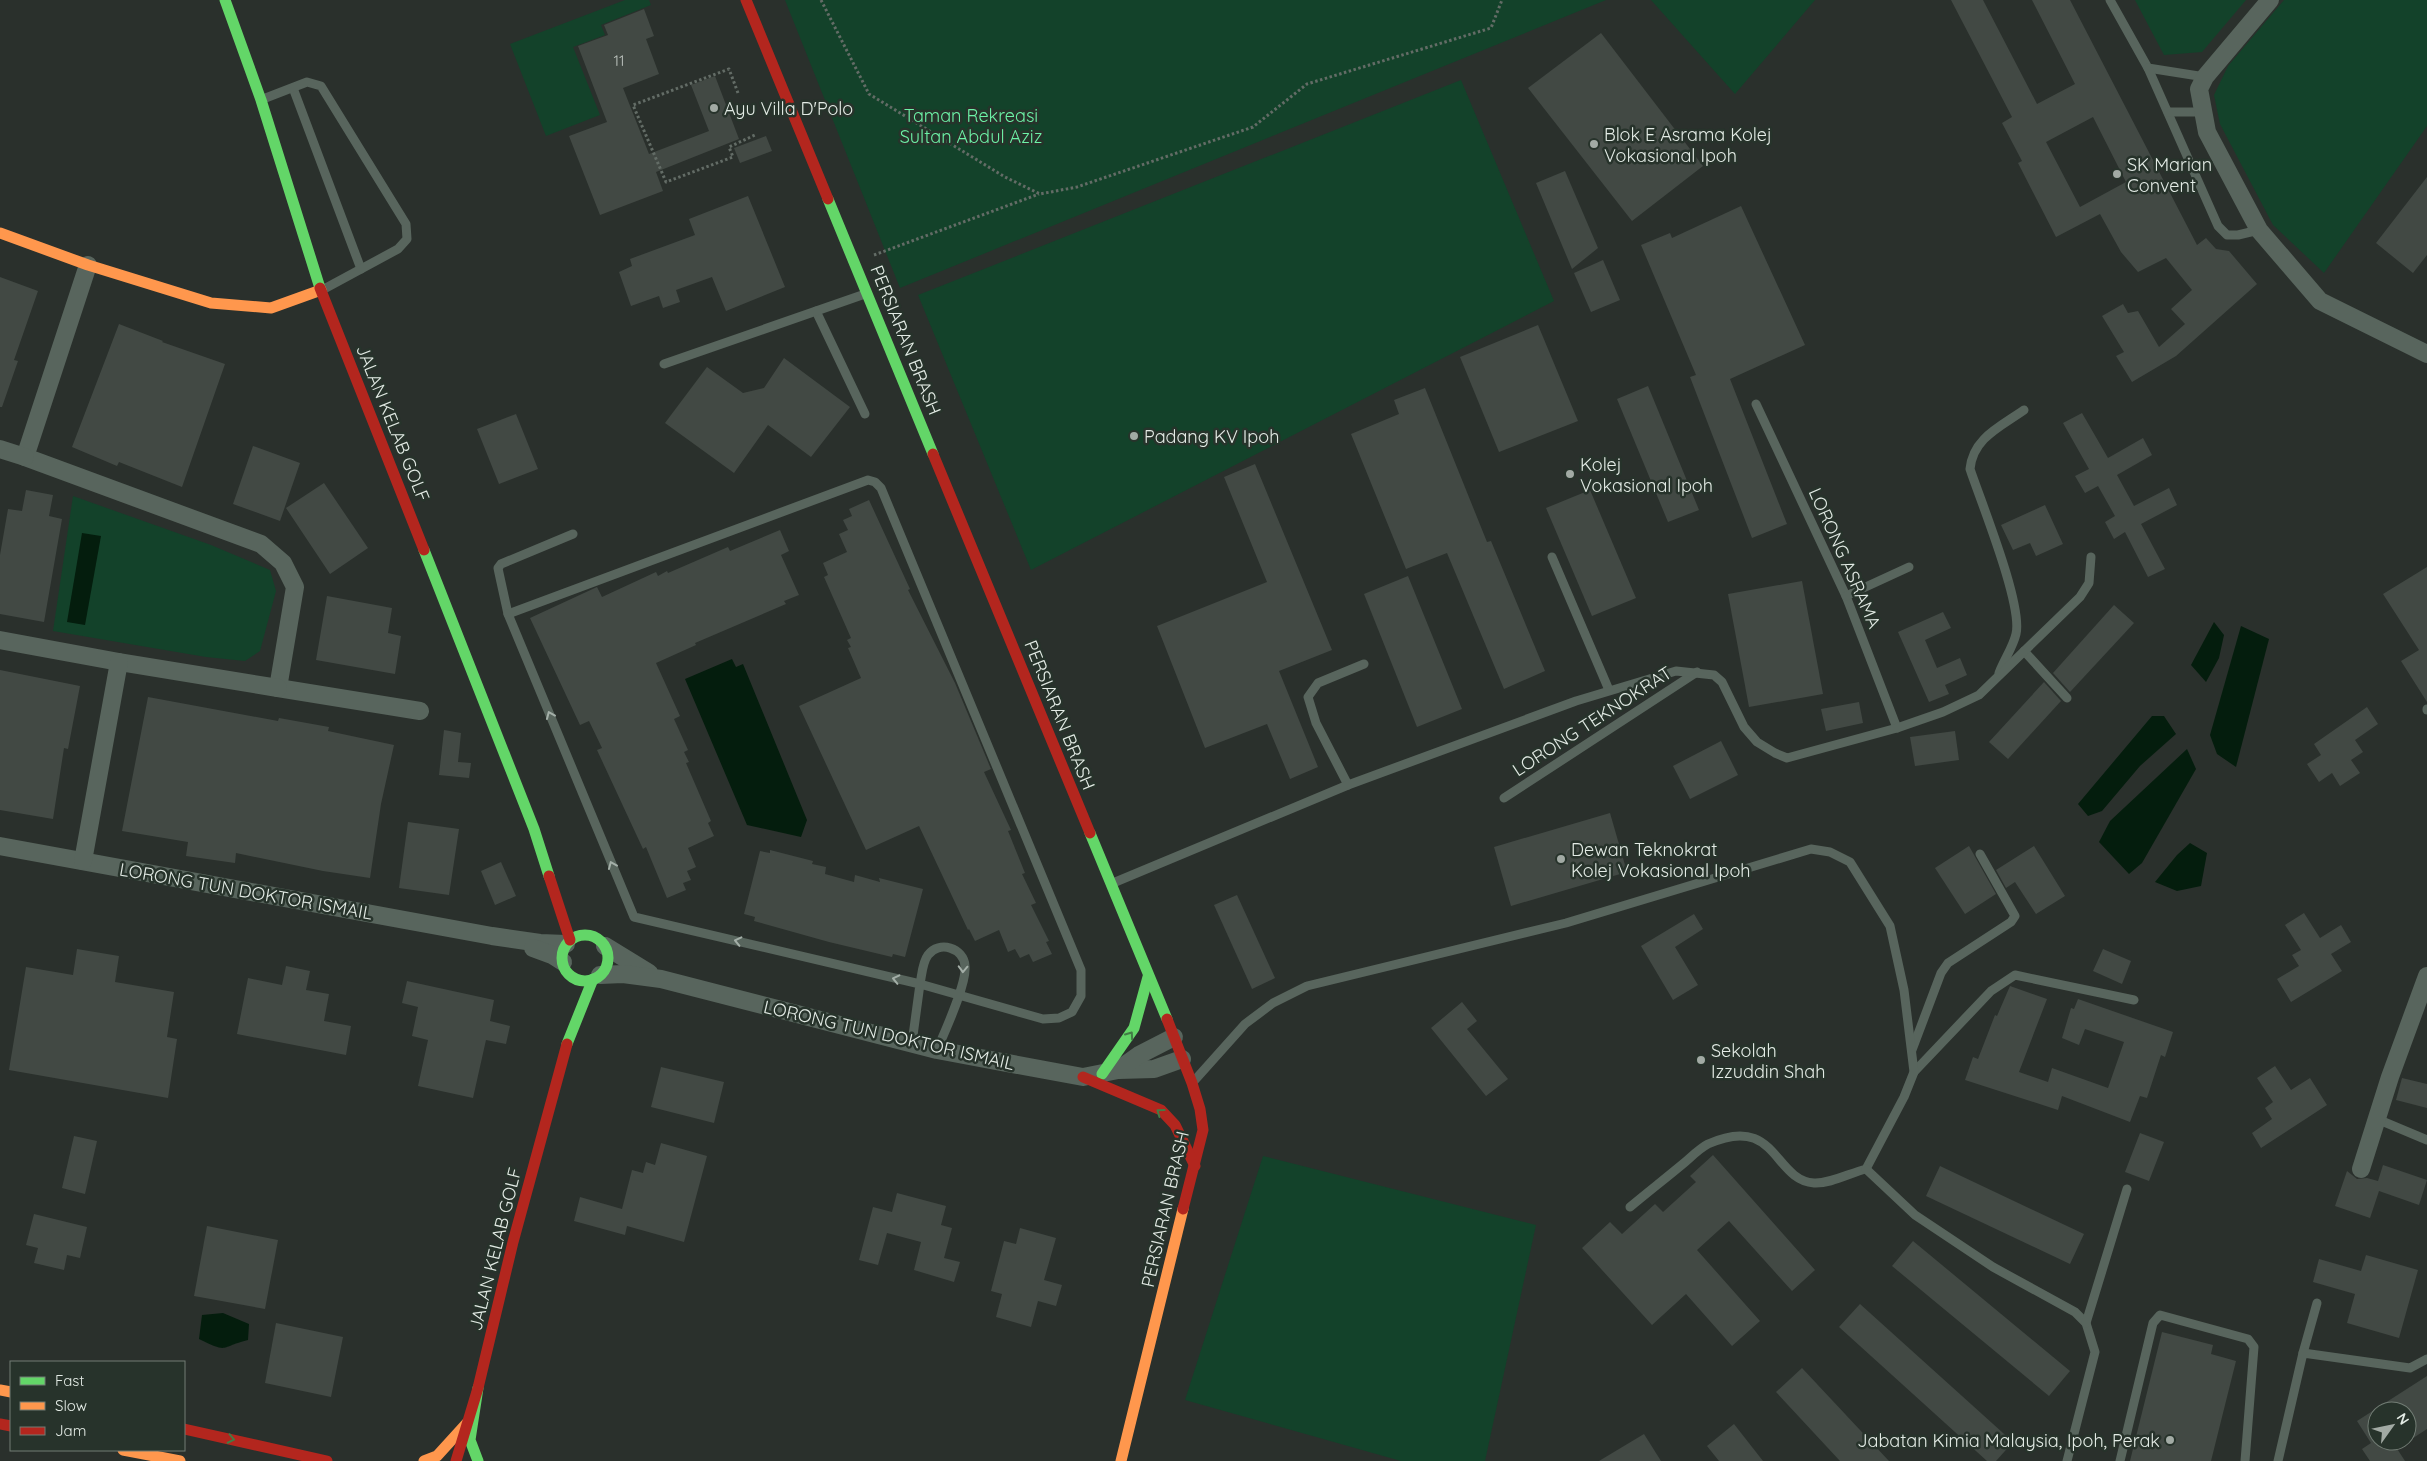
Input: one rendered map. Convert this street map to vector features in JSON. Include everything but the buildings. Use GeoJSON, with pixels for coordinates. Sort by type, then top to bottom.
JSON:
{"type":"FeatureCollection","features":[{"type":"Feature","properties":{"kind":"street","name":"JALAN KELAB GOLF"},"geometry":{"type":"LineString","coordinates":[[225,0],[260,100],[321,290],[543,854],[568,942]]}},
{"type":"Feature","properties":{"kind":"street","name":"PERSIARAN BRASH"},"geometry":{"type":"LineString","coordinates":[[746,0],[1174,1038],[1200,1109],[1203,1130],[1195,1166],[1121,1461]]}},
{"type":"Feature","properties":{"kind":"street"},"geometry":{"type":"LineString","coordinates":[[2270,0],[2205,77],[2199,89],[2207,132],[2259,230],[2320,301],[2427,354]]}},
{"type":"Feature","properties":{"kind":"street"},"geometry":{"type":"LineString","coordinates":[[0,233],[88,265],[211,303],[271,308],[321,290]]}},
{"type":"Feature","properties":{"kind":"street"},"geometry":{"type":"LineString","coordinates":[[25,457],[88,265]]}},
{"type":"Feature","properties":{"kind":"street"},"geometry":{"type":"LineString","coordinates":[[0,449],[262,544],[284,563],[295,587],[278,688]]}},
{"type":"Feature","properties":{"kind":"street"},"geometry":{"type":"LineString","coordinates":[[0,640],[119,662],[420,712]]}},
{"type":"Feature","properties":{"kind":"street"},"geometry":{"type":"LineString","coordinates":[[83,861],[119,662]]}},
{"type":"Feature","properties":{"kind":"street","name":"LORONG TUN DOKTOR ISMAIL"},"geometry":{"type":"LineString","coordinates":[[0,846],[210,886],[492,936],[540,943],[568,942]]}},
{"type":"Feature","properties":{"kind":"street","name":"JALAN KELAB GOLF"},"geometry":{"type":"LineString","coordinates":[[543,854],[568,899]]}},
{"type":"Feature","properties":{"kind":"street"},"geometry":{"type":"LineString","coordinates":[[566,968],[577,979],[596,977],[608,962],[599,941],[583,923]]}},
{"type":"Feature","properties":{"kind":"street"},"geometry":{"type":"LineString","coordinates":[[571,989],[566,968],[568,942],[585,935],[599,941]]}},
{"type":"Feature","properties":{"kind":"street","name":"LORONG TUN DOKTOR ISMAIL"},"geometry":{"type":"LineString","coordinates":[[492,936],[541,950],[566,968]]}},
{"type":"Feature","properties":{"kind":"street","name":"LORONG TUN DOKTOR ISMAIL"},"geometry":{"type":"LineString","coordinates":[[599,941],[661,979]]}},
{"type":"Feature","properties":{"kind":"street","name":"LORONG TUN DOKTOR ISMAIL"},"geometry":{"type":"LineString","coordinates":[[596,977],[623,974],[661,979],[938,1050],[1083,1077],[1110,1072],[1154,1069],[1182,1059]]}},
{"type":"Feature","properties":{"kind":"street"},"geometry":{"type":"LineString","coordinates":[[2361,1170],[2427,976]]}},
{"type":"Feature","properties":{"kind":"street","name":"JALAN KELAB GOLF"},"geometry":{"type":"LineString","coordinates":[[456,1461],[478,1388],[513,1242],[566,1045],[596,977]]}},
{"type":"Feature","properties":{"kind":"street"},"geometry":{"type":"LineString","coordinates":[[1110,1072],[1134,1028],[1148,977]]}},
{"type":"Feature","properties":{"kind":"street","name":"JALAN KELAB GOLF"},"geometry":{"type":"LineString","coordinates":[[566,1045],[570,1003]]}},
{"type":"Feature","properties":{"kind":"street","name":"LORONG TUN DOKTOR ISMAIL"},"geometry":{"type":"LineString","coordinates":[[1110,1072],[1174,1038]]}},
{"type":"Feature","properties":{"kind":"street"},"geometry":{"type":"LineString","coordinates":[[1083,1077],[1161,1110],[1175,1125],[1195,1166]]}},
{"type":"Feature","properties":{"kind":"street"},"geometry":{"type":"LineString","coordinates":[[478,1388],[470,1440],[478,1461]]}},
{"type":"Feature","properties":{"kind":"street"},"geometry":{"type":"LineString","coordinates":[[424,1461],[437,1456],[467,1423]]}},
{"type":"Feature","properties":{"kind":"street"},"geometry":{"type":"LineString","coordinates":[[185,1429],[327,1461]]}},
{"type":"Feature","properties":{"kind":"street"},"geometry":{"type":"LineString","coordinates":[[128,1451],[180,1461]]}},
{"type":"Feature","properties":{"kind":"lane"},"geometry":{"type":"LineString","coordinates":[[2110,0],[2148,68],[2218,226],[2227,235],[2238,236],[2259,230]]}},
{"type":"Feature","properties":{"kind":"lane"},"geometry":{"type":"LineString","coordinates":[[2148,68],[2205,77]]}},
{"type":"Feature","properties":{"kind":"lane"},"geometry":{"type":"LineString","coordinates":[[260,100],[307,82],[321,86],[406,224],[407,239],[398,249],[321,290]]}},
{"type":"Feature","properties":{"kind":"lane"},"geometry":{"type":"LineString","coordinates":[[293,88],[361,269]]}},
{"type":"Feature","properties":{"kind":"lane"},"geometry":{"type":"LineString","coordinates":[[2168,112],[2203,112]]}},
{"type":"Feature","properties":{"kind":"lane"},"geometry":{"type":"LineString","coordinates":[[664,364],[867,293]]}},
{"type":"Feature","properties":{"kind":"lane"},"geometry":{"type":"LineString","coordinates":[[816,311],[865,414]]}},
{"type":"Feature","properties":{"kind":"lane","name":"LORONG ASRAMA"},"geometry":{"type":"LineString","coordinates":[[1756,404],[1846,596],[1897,728]]}},
{"type":"Feature","properties":{"kind":"lane"},"geometry":{"type":"LineString","coordinates":[[1997,678],[2016,634],[2017,622],[2013,597],[1970,469],[1971,456],[1978,444],[2024,410]]}},
{"type":"Feature","properties":{"kind":"lane"},"geometry":{"type":"LineString","coordinates":[[508,614],[868,480],[875,482],[881,488],[1081,970],[1081,996],[1072,1012],[1059,1018],[1043,1019],[920,984],[634,917],[508,614],[498,568],[501,564],[573,534]]}},
{"type":"Feature","properties":{"kind":"lane"},"geometry":{"type":"LineString","coordinates":[[1552,557],[1610,690]]}},
{"type":"Feature","properties":{"kind":"lane"},"geometry":{"type":"LineString","coordinates":[[1110,884],[1348,785],[1610,690],[1676,671],[1714,675],[1722,682],[1744,727],[1757,742],[1787,758],[1897,728],[1943,712],[1978,695],[2080,597],[2088,583],[2091,557]]}},
{"type":"Feature","properties":{"kind":"lane"},"geometry":{"type":"LineString","coordinates":[[1846,596],[1909,567]]}},
{"type":"Feature","properties":{"kind":"lane"},"geometry":{"type":"LineString","coordinates":[[2024,651],[2066,698]]}},
{"type":"Feature","properties":{"kind":"lane"},"geometry":{"type":"LineString","coordinates":[[1348,785],[1316,723],[1308,698],[1318,683],[1364,664]]}},
{"type":"Feature","properties":{"kind":"lane","name":"LORONG TEKNOKRAT"},"geometry":{"type":"LineString","coordinates":[[1504,798],[1698,672]]}},
{"type":"Feature","properties":{"kind":"lane"},"geometry":{"type":"LineString","coordinates":[[1192,1083],[1245,1024],[1273,1002],[1307,986],[1566,923],[1811,849],[1830,852],[1850,862],[1890,926],[1904,990],[1914,1072]]}},
{"type":"Feature","properties":{"kind":"lane"},"geometry":{"type":"LineString","coordinates":[[1911,1052],[1941,973],[1948,963],[2011,922],[2015,916],[1980,854]]}},
{"type":"Feature","properties":{"kind":"lane"},"geometry":{"type":"LineString","coordinates":[[912,1043],[924,961],[934,949],[945,947],[954,949],[962,956],[965,966],[958,996],[938,1050]]}},
{"type":"Feature","properties":{"kind":"lane"},"geometry":{"type":"LineString","coordinates":[[1630,1207],[1707,1145],[1728,1138],[1750,1137],[1763,1142],[1794,1173],[1805,1181],[1815,1183],[1866,1169],[1904,1097],[1914,1072],[1991,991],[2015,975],[2134,1000]]}},
{"type":"Feature","properties":{"kind":"lane"},"geometry":{"type":"LineString","coordinates":[[2377,1119],[2427,1140]]}},
{"type":"Feature","properties":{"kind":"lane"},"geometry":{"type":"LineString","coordinates":[[1866,1169],[1915,1215],[1993,1266],[2069,1308],[2086,1323],[2095,1352],[2067,1461]]}},
{"type":"Feature","properties":{"kind":"lane"},"geometry":{"type":"LineString","coordinates":[[2086,1323],[2127,1190]]}},
{"type":"Feature","properties":{"kind":"lane"},"geometry":{"type":"LineString","coordinates":[[2278,1461],[2303,1353],[2317,1303]]}},
{"type":"Feature","properties":{"kind":"lane"},"geometry":{"type":"LineString","coordinates":[[2120,1461],[2153,1323],[2160,1315],[2248,1339],[2254,1347],[2245,1461]]}},
{"type":"Feature","properties":{"kind":"lane"},"geometry":{"type":"LineString","coordinates":[[2303,1353],[2410,1368],[2427,1359]]}},
{"type":"Feature","properties":{"kind":"path"},"geometry":{"type":"LineString","coordinates":[[821,0],[869,94],[1005,177],[1040,194]]}},
{"type":"Feature","properties":{"kind":"path"},"geometry":{"type":"LineString","coordinates":[[855,262],[1040,194],[1077,187],[1253,127],[1307,84],[1491,28],[1502,0]]}},
{"type":"Feature","properties":{"kind":"path"},"geometry":{"type":"LineString","coordinates":[[738,93],[729,68],[633,105],[666,182],[733,157],[729,147],[755,135]]}},
{"type":"Feature","properties":{"kind":"green space"},"geometry":{"type":"Polygon","coordinates":[[[625,0],[649,0],[651,5],[601,25],[605,35],[573,47],[600,115],[546,136],[510,44],[625,0]]]}},
{"type":"Feature","properties":{"kind":"green space","name":"Taman Rekreasi Sultan Abdul Aziz"},"geometry":{"type":"Polygon","coordinates":[[[785,0],[1606,0],[900,288],[785,0]]]}},
{"type":"Feature","properties":{"kind":"green space"},"geometry":{"type":"Polygon","coordinates":[[[1651,0],[1815,0],[1735,94],[1651,0]]]}},
{"type":"Feature","properties":{"kind":"green space"},"geometry":{"type":"Polygon","coordinates":[[[2135,0],[2246,0],[2202,52],[2164,55],[2135,0]]]}},
{"type":"Feature","properties":{"kind":"green space"},"geometry":{"type":"Polygon","coordinates":[[[2284,0],[2427,0],[2427,126],[2324,273],[2273,225],[2220,124],[2214,95],[2228,66],[2284,0]]]}},
{"type":"Feature","properties":{"kind":"green space","name":"Padang KV Ipoh"},"geometry":{"type":"Polygon","coordinates":[[[1461,80],[1554,301],[1031,570],[918,295],[1461,80]]]}},
{"type":"Feature","properties":{"kind":"green space"},"geometry":{"type":"Polygon","coordinates":[[[73,496],[211,545],[270,570],[276,591],[260,651],[245,661],[206,657],[53,631],[73,496]]]}},
{"type":"Feature","properties":{"kind":"green space"},"geometry":{"type":"Polygon","coordinates":[[[1263,1156],[1536,1225],[1485,1461],[1401,1461],[1185,1400],[1263,1156]]]}},
{"type":"Feature","properties":{"kind":"shaded area"},"geometry":{"type":"Polygon","coordinates":[[[82,533],[101,536],[85,625],[67,622],[82,533]]]}},
{"type":"Feature","properties":{"kind":"shaded area"},"geometry":{"type":"Polygon","coordinates":[[[2214,622],[2224,635],[2219,658],[2206,682],[2191,665],[2214,622]]]}},
{"type":"Feature","properties":{"kind":"shaded area"},"geometry":{"type":"Polygon","coordinates":[[[2241,626],[2269,639],[2236,767],[2217,754],[2210,735],[2241,626]]]}},
{"type":"Feature","properties":{"kind":"shaded area"},"geometry":{"type":"Polygon","coordinates":[[[732,659],[736,667],[743,664],[807,820],[801,837],[747,825],[685,679],[732,659]]]}},
{"type":"Feature","properties":{"kind":"shaded area"},"geometry":{"type":"Polygon","coordinates":[[[2152,716],[2164,716],[2176,734],[2140,766],[2102,811],[2088,816],[2078,804],[2152,716]]]}},
{"type":"Feature","properties":{"kind":"shaded area"},"geometry":{"type":"Polygon","coordinates":[[[2187,749],[2196,769],[2142,863],[2129,874],[2099,842],[2110,821],[2187,749]]]}},
{"type":"Feature","properties":{"kind":"shaded area"},"geometry":{"type":"Polygon","coordinates":[[[2190,843],[2207,853],[2201,886],[2177,891],[2155,882],[2177,855],[2190,843]]]}},
{"type":"Feature","properties":{"kind":"shaded area"},"geometry":{"type":"Polygon","coordinates":[[[223,1313],[249,1324],[248,1340],[220,1348],[199,1339],[202,1315],[223,1313]]]}},
{"type":"Feature","properties":{"kind":"traffic: fast"},"geometry":{"type":"LineString","coordinates":[[225,0],[261,100],[320,288]]}},
{"type":"Feature","properties":{"kind":"traffic: fast"},"geometry":{"type":"LineString","coordinates":[[828,199],[933,454]]}},
{"type":"Feature","properties":{"kind":"traffic: fast"},"geometry":{"type":"LineString","coordinates":[[424,550],[534,829],[549,876]]}},
{"type":"Feature","properties":{"kind":"traffic: fast"},"geometry":{"type":"LineString","coordinates":[[1090,833],[1167,1019]]}},
{"type":"Feature","properties":{"kind":"traffic: fast"},"geometry":{"type":"LineString","coordinates":[[585,935],[598,939],[604,945],[608,958],[604,971],[598,977],[585,981],[572,977],[566,971],[562,958],[566,945],[572,939],[585,935]]}},
{"type":"Feature","properties":{"kind":"traffic: fast"},"geometry":{"type":"LineString","coordinates":[[1102,1074],[1134,1028],[1148,977]]}},
{"type":"Feature","properties":{"kind":"traffic: fast"},"geometry":{"type":"LineString","coordinates":[[567,1044],[593,979]]}},
{"type":"Feature","properties":{"kind":"traffic: fast"},"geometry":{"type":"LineString","coordinates":[[478,1388],[470,1440],[478,1461]]}},
{"type":"Feature","properties":{"kind":"traffic: slow"},"geometry":{"type":"LineString","coordinates":[[0,233],[88,265],[211,303],[271,308],[321,290]]}},
{"type":"Feature","properties":{"kind":"traffic: slow"},"geometry":{"type":"LineString","coordinates":[[1121,1461],[1183,1209]]}},
{"type":"Feature","properties":{"kind":"traffic: slow"},"geometry":{"type":"LineString","coordinates":[[0,1390],[10,1392]]}},
{"type":"Feature","properties":{"kind":"traffic: slow"},"geometry":{"type":"LineString","coordinates":[[424,1461],[437,1456],[467,1423]]}},
{"type":"Feature","properties":{"kind":"traffic: slow"},"geometry":{"type":"LineString","coordinates":[[128,1451],[180,1461]]}},
{"type":"Feature","properties":{"kind":"traffic: jam"},"geometry":{"type":"LineString","coordinates":[[746,0],[828,199]]}},
{"type":"Feature","properties":{"kind":"traffic: jam"},"geometry":{"type":"LineString","coordinates":[[320,288],[424,550]]}},
{"type":"Feature","properties":{"kind":"traffic: jam"},"geometry":{"type":"LineString","coordinates":[[933,454],[1090,833]]}},
{"type":"Feature","properties":{"kind":"traffic: jam"},"geometry":{"type":"LineString","coordinates":[[549,876],[570,940]]}},
{"type":"Feature","properties":{"kind":"traffic: jam"},"geometry":{"type":"LineString","coordinates":[[1167,1019],[1192,1083],[1200,1109],[1203,1130],[1183,1209]]}},
{"type":"Feature","properties":{"kind":"traffic: jam"},"geometry":{"type":"LineString","coordinates":[[456,1461],[478,1388],[513,1242],[567,1044]]}},
{"type":"Feature","properties":{"kind":"traffic: jam"},"geometry":{"type":"LineString","coordinates":[[1083,1077],[1161,1110],[1175,1125],[1195,1166]]}},
{"type":"Feature","properties":{"kind":"traffic: jam"},"geometry":{"type":"LineString","coordinates":[[0,1424],[10,1426]]}},
{"type":"Feature","properties":{"kind":"traffic: jam"},"geometry":{"type":"LineString","coordinates":[[185,1429],[327,1461]]}},
{"type":"Feature","properties":{"kind":"place","name":"Ayu Villa D'Polo"},"geometry":{"type":"Point","coordinates":[714,108]}},
{"type":"Feature","properties":{"kind":"place","name":"Blok E Asrama Kolej Vokasional Ipoh"},"geometry":{"type":"Point","coordinates":[1594,144]}},
{"type":"Feature","properties":{"kind":"place","name":"SK Marian Convent"},"geometry":{"type":"Point","coordinates":[2117,174]}},
{"type":"Feature","properties":{"kind":"place","name":"Padang KV Ipoh"},"geometry":{"type":"Point","coordinates":[1134,436]}},
{"type":"Feature","properties":{"kind":"place","name":"Kolej Vokasional Ipoh"},"geometry":{"type":"Point","coordinates":[1570,474]}},
{"type":"Feature","properties":{"kind":"place","name":"Dewan Teknokrat Kolej Vokasional Ipoh"},"geometry":{"type":"Point","coordinates":[1561,859]}},
{"type":"Feature","properties":{"kind":"place","name":"Sekolah Izzuddin Shah"},"geometry":{"type":"Point","coordinates":[1701,1060]}},
{"type":"Feature","properties":{"kind":"place","name":"Jabatan Kimia Malaysia, Ipoh, Perak"},"geometry":{"type":"Point","coordinates":[2170,1440]}}]}
